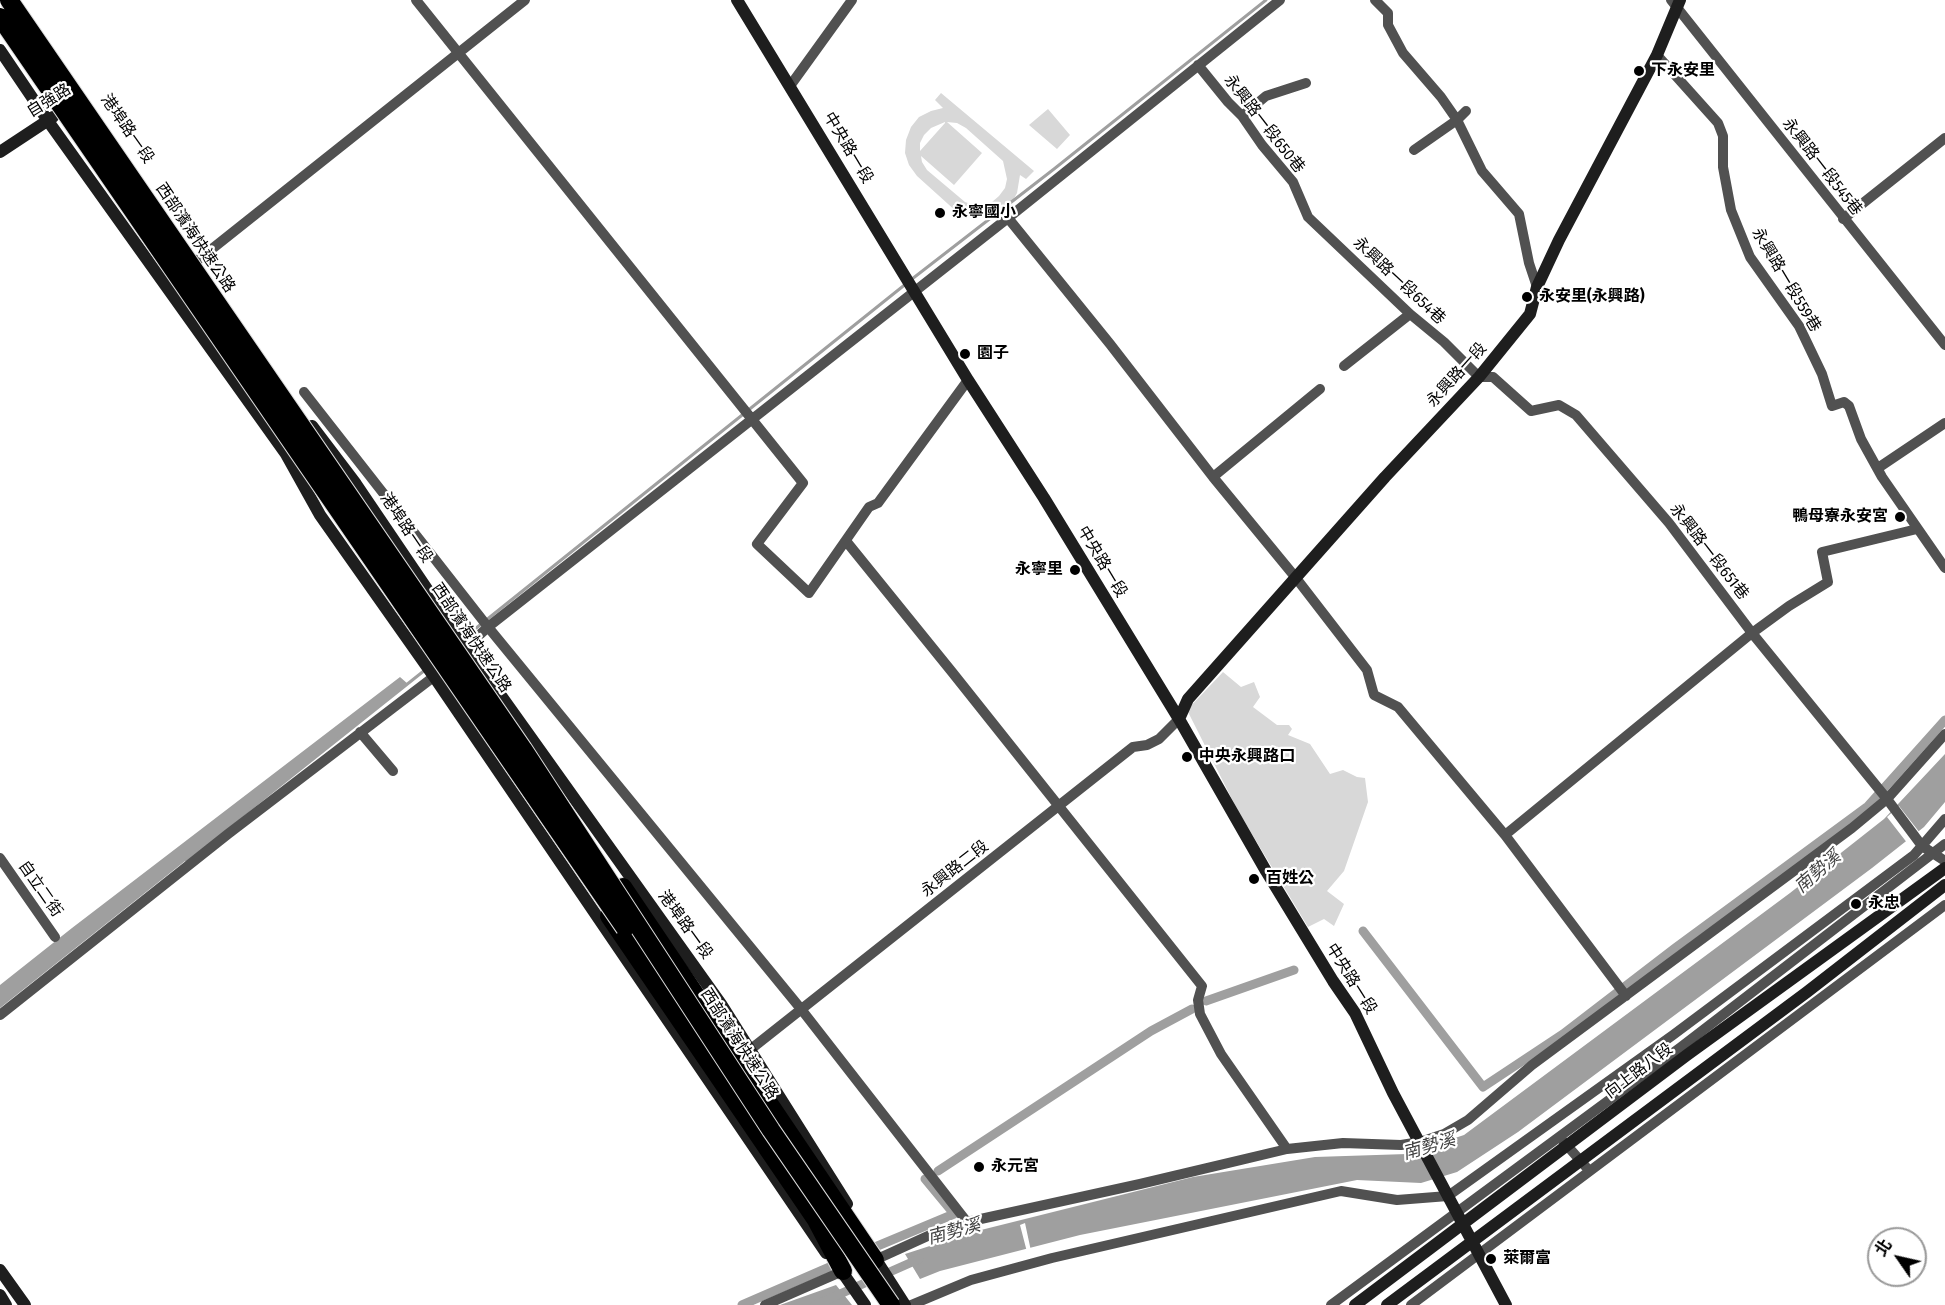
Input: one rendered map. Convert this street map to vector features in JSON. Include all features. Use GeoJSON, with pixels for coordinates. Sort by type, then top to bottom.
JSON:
{"type":"FeatureCollection","features":[{"type":"Feature","properties":{"kind":"highway","name":"西部濱海快速公路"},"geometry":{"type":"LineString","coordinates":[[9,0],[523,749],[771,1130],[890,1305]]}},
{"type":"Feature","properties":{"kind":"highway","name":"西部濱海快速公路"},"geometry":{"type":"LineString","coordinates":[[0,16],[457,680],[838,1240],[879,1305]]}},
{"type":"Feature","properties":{"kind":"highway"},"geometry":{"type":"LineString","coordinates":[[457,680],[464,699],[492,745],[816,1220],[843,1271]]}},
{"type":"Feature","properties":{"kind":"highway"},"geometry":{"type":"LineString","coordinates":[[523,749],[557,789],[876,1260]]}},
{"type":"Feature","properties":{"kind":"street","name":"港埠路一段"},"geometry":{"type":"LineString","coordinates":[[18,0],[318,434],[356,484],[467,648],[711,990],[751,1049],[854,1214],[876,1260],[904,1305]]}},
{"type":"Feature","properties":{"kind":"street"},"geometry":{"type":"LineString","coordinates":[[416,0],[803,483],[757,544],[809,592],[869,507],[878,503],[968,380]]}},
{"type":"Feature","properties":{"kind":"street"},"geometry":{"type":"LineString","coordinates":[[198,260],[525,0]]}},
{"type":"Feature","properties":{"kind":"street","name":"中央路一段"},"geometry":{"type":"LineString","coordinates":[[737,0],[968,380],[1044,498],[1179,719],[1266,871],[1355,1013],[1448,1196]]}},
{"type":"Feature","properties":{"kind":"street"},"geometry":{"type":"LineString","coordinates":[[790,86],[852,0]]}},
{"type":"Feature","properties":{"kind":"street"},"geometry":{"type":"LineString","coordinates":[[0,1014],[360,732],[435,678],[488,627],[1008,218],[1280,0]]}},
{"type":"Feature","properties":{"kind":"street"},"geometry":{"type":"LineString","coordinates":[[1374,0],[1388,13],[1388,25],[1403,53],[1441,97],[1457,120],[1482,171],[1519,213],[1529,263],[1537,287]]}},
{"type":"Feature","properties":{"kind":"street","name":"永興路一段"},"geometry":{"type":"LineString","coordinates":[[1179,719],[1188,699],[1385,477],[1479,377],[1530,314],[1537,287],[1578,202],[1657,55],[1675,2]]}},
{"type":"Feature","properties":{"kind":"street","name":"永興路一段545巷"},"geometry":{"type":"LineString","coordinates":[[1675,2],[1843,219],[1945,345]]}},
{"type":"Feature","properties":{"kind":"street"},"geometry":{"type":"LineString","coordinates":[[0,50],[285,454],[320,515],[435,678],[823,1249],[843,1271],[865,1305]]}},
{"type":"Feature","properties":{"kind":"street","name":"永興路一段559巷"},"geometry":{"type":"LineString","coordinates":[[1657,55],[1718,123],[1723,136],[1722,167],[1726,191],[1738,231],[1750,257],[1799,327],[1822,374],[1832,406],[1844,402],[1849,406],[1861,439],[1878,468],[1945,568]]}},
{"type":"Feature","properties":{"kind":"street","name":"永興路一段650巷"},"geometry":{"type":"LineString","coordinates":[[1198,65],[1242,116],[1262,145],[1293,182],[1297,196],[1303,204]]}},
{"type":"Feature","properties":{"kind":"street"},"geometry":{"type":"LineString","coordinates":[[1242,116],[1266,96],[1306,83]]}},
{"type":"Feature","properties":{"kind":"street","name":"自強路"},"geometry":{"type":"LineString","coordinates":[[0,152],[85,98]]}},
{"type":"Feature","properties":{"kind":"street"},"geometry":{"type":"LineString","coordinates":[[1414,150],[1457,120],[1466,111]]}},
{"type":"Feature","properties":{"kind":"street"},"geometry":{"type":"LineString","coordinates":[[1843,219],[1945,138]]}},
{"type":"Feature","properties":{"kind":"street","name":"永興路一段654巷"},"geometry":{"type":"LineString","coordinates":[[1303,204],[1308,217],[1479,377]]}},
{"type":"Feature","properties":{"kind":"street"},"geometry":{"type":"LineString","coordinates":[[1008,218],[1367,670],[1374,695],[1398,707],[1505,835],[1626,996]]}},
{"type":"Feature","properties":{"kind":"street"},"geometry":{"type":"LineString","coordinates":[[1344,366],[1410,314]]}},
{"type":"Feature","properties":{"kind":"street","name":"永興路一段651巷"},"geometry":{"type":"LineString","coordinates":[[1479,377],[1493,377],[1531,411],[1559,405],[1576,415],[1669,523],[1752,633],[1887,799],[1922,846],[1945,861]]}},
{"type":"Feature","properties":{"kind":"street"},"geometry":{"type":"LineString","coordinates":[[1213,477],[1320,389]]}},
{"type":"Feature","properties":{"kind":"street"},"geometry":{"type":"LineString","coordinates":[[304,392],[488,627],[801,1009],[967,1222]]}},
{"type":"Feature","properties":{"kind":"street"},"geometry":{"type":"LineString","coordinates":[[1878,468],[1945,423]]}},
{"type":"Feature","properties":{"kind":"street"},"geometry":{"type":"LineString","coordinates":[[318,434],[358,520]]}},
{"type":"Feature","properties":{"kind":"street"},"geometry":{"type":"LineString","coordinates":[[285,454],[358,520]]}},
{"type":"Feature","properties":{"kind":"street","name":"港埠路一段"},"geometry":{"type":"LineString","coordinates":[[358,520],[819,1194],[886,1295],[890,1305]]}},
{"type":"Feature","properties":{"kind":"street"},"geometry":{"type":"LineString","coordinates":[[1505,835],[1752,633],[1789,606],[1828,582],[1822,552],[1917,529]]}},
{"type":"Feature","properties":{"kind":"street"},"geometry":{"type":"LineString","coordinates":[[846,542],[1202,986],[1198,1000],[1200,1014],[1216,1044],[1287,1149]]}},
{"type":"Feature","properties":{"kind":"street","name":"永興路二段"},"geometry":{"type":"LineString","coordinates":[[751,1049],[1133,747],[1147,745],[1159,739],[1179,719]]}},
{"type":"Feature","properties":{"kind":"street"},"geometry":{"type":"LineString","coordinates":[[360,732],[393,771]]}},
{"type":"Feature","properties":{"kind":"street"},"geometry":{"type":"LineString","coordinates":[[876,1260],[930,1235],[967,1222],[1287,1149],[1343,1143],[1423,1146],[1468,1120],[1532,1065],[1852,828],[1887,799],[1945,734]]}},
{"type":"Feature","properties":{"kind":"street"},"geometry":{"type":"LineString","coordinates":[[911,1305],[971,1280],[1012,1269],[1341,1191],[1397,1200],[1448,1196],[1673,1035],[1914,855],[1945,819]]}},
{"type":"Feature","properties":{"kind":"street"},"geometry":{"type":"LineString","coordinates":[[1330,1305],[1681,1047],[1945,844]]}},
{"type":"Feature","properties":{"kind":"street","name":"自立二街"},"geometry":{"type":"LineString","coordinates":[[0,858],[55,936]]}},
{"type":"Feature","properties":{"kind":"street","name":"向上路八段"},"geometry":{"type":"LineString","coordinates":[[1354,1305],[1687,1055],[1945,867]]}},
{"type":"Feature","properties":{"kind":"street"},"geometry":{"type":"LineString","coordinates":[[1387,1305],[1807,992],[1945,885]]}},
{"type":"Feature","properties":{"kind":"street"},"geometry":{"type":"LineString","coordinates":[[1411,1305],[1945,905]]}},
{"type":"Feature","properties":{"kind":"street"},"geometry":{"type":"LineString","coordinates":[[1559,1136],[1589,1171]]}},
{"type":"Feature","properties":{"kind":"street","name":"港埠路一段"},"geometry":{"type":"LineString","coordinates":[[819,1194],[855,1241],[876,1260]]}},
{"type":"Feature","properties":{"kind":"street"},"geometry":{"type":"LineString","coordinates":[[1448,1196],[1506,1305]]}},
{"type":"Feature","properties":{"kind":"street"},"geometry":{"type":"LineString","coordinates":[[0,1270],[25,1305]]}},
{"type":"Feature","properties":{"kind":"street"},"geometry":{"type":"LineString","coordinates":[[765,1305],[843,1271]]}},
{"type":"Feature","properties":{"kind":"street"},"geometry":{"type":"LineString","coordinates":[[0,1296],[6,1305]]}},
{"type":"Feature","properties":{"kind":"shaded area"},"geometry":{"type":"Polygon","coordinates":[[[941,93],[1034,171],[1026,179],[1020,175],[1017,193],[1011,204],[1001,212],[989,217],[977,218],[958,213],[917,176],[909,165],[905,153],[906,140],[911,127],[919,117],[943,108],[935,100],[941,93]],[[947,122],[982,153],[954,185],[921,156],[922,162],[927,170],[965,202],[983,205],[992,202],[1005,188],[1007,179],[1003,161],[966,128],[957,123],[947,122]],[[945,123],[931,128],[924,135],[920,143],[920,151],[945,123]]]}},
{"type":"Feature","properties":{"kind":"shaded area"},"geometry":{"type":"Polygon","coordinates":[[[1048,109],[1070,135],[1057,149],[1029,125],[1048,109]]]}},
{"type":"Feature","properties":{"kind":"shaded area"},"geometry":{"type":"Polygon","coordinates":[[[1223,672],[1241,687],[1254,682],[1260,697],[1253,707],[1277,725],[1289,725],[1292,729],[1288,735],[1310,744],[1330,774],[1343,770],[1365,778],[1368,802],[1344,871],[1327,891],[1344,904],[1334,926],[1324,919],[1308,927],[1238,811],[1187,710],[1223,672]]]}},
{"type":"Feature","properties":{"kind":"water"},"geometry":{"type":"Polygon","coordinates":[[[400,677],[408,684],[0,1008],[0,985],[400,677]]]}},
{"type":"Feature","properties":{"kind":"water"},"geometry":{"type":"Polygon","coordinates":[[[1945,754],[1945,802],[1924,827],[1518,1132],[1457,1172],[1421,1183],[1357,1180],[1080,1235],[940,1271],[920,1279],[905,1254],[973,1232],[1193,1177],[1315,1157],[1407,1154],[1464,1135],[1790,893],[1884,819],[1945,754]]]}},
{"type":"Feature","properties":{"kind":"water"},"geometry":{"type":"Polygon","coordinates":[[[836,1285],[852,1305],[780,1305],[836,1285]]]}},
{"type":"Feature","properties":{"kind":"pier"},"geometry":{"type":"Polygon","coordinates":[[[1899,806],[1920,833],[1908,844],[1887,817],[1899,806]]]}},
{"type":"Feature","properties":{"kind":"pier"},"geometry":{"type":"Polygon","coordinates":[[[1025,1223],[1031,1251],[1027,1252],[1020,1225],[1025,1223]]]}},
{"type":"Feature","properties":{"kind":"waterway"},"geometry":{"type":"LineString","coordinates":[[912,279],[1266,0]]}},
{"type":"Feature","properties":{"kind":"waterway"},"geometry":{"type":"LineString","coordinates":[[465,637],[907,283]]}},
{"type":"Feature","properties":{"kind":"waterway"},"geometry":{"type":"LineString","coordinates":[[186,860],[425,670]]}},
{"type":"Feature","properties":{"kind":"waterway"},"geometry":{"type":"LineString","coordinates":[[1363,931],[1483,1087],[1563,1034],[1675,948],[1868,806],[1945,720]]}},
{"type":"Feature","properties":{"kind":"waterway"},"geometry":{"type":"LineString","coordinates":[[1206,1001],[1294,970]]}},
{"type":"Feature","properties":{"kind":"waterway"},"geometry":{"type":"LineString","coordinates":[[938,1171],[1151,1031],[1192,1009]]}},
{"type":"Feature","properties":{"kind":"waterway"},"geometry":{"type":"LineString","coordinates":[[875,1247],[954,1214],[925,1179]]}},
{"type":"Feature","properties":{"kind":"waterway","name":"南勢溪"},"geometry":{"type":"LineString","coordinates":[[815,1305],[919,1259]]}},
{"type":"Feature","properties":{"kind":"waterway"},"geometry":{"type":"LineString","coordinates":[[742,1305],[832,1266]]}},
{"type":"Feature","properties":{"kind":"place","name":"下永安里"},"geometry":{"type":"Point","coordinates":[1639,71]}},
{"type":"Feature","properties":{"kind":"place","name":"永寧國小"},"geometry":{"type":"Point","coordinates":[940,213]}},
{"type":"Feature","properties":{"kind":"place","name":"永安里(永興路)"},"geometry":{"type":"Point","coordinates":[1527,297]}},
{"type":"Feature","properties":{"kind":"place","name":"園子"},"geometry":{"type":"Point","coordinates":[965,354]}},
{"type":"Feature","properties":{"kind":"place","name":"鴨母寮永安宮"},"geometry":{"type":"Point","coordinates":[1900,517]}},
{"type":"Feature","properties":{"kind":"place","name":"永寧里"},"geometry":{"type":"Point","coordinates":[1075,570]}},
{"type":"Feature","properties":{"kind":"place","name":"中央永興路口"},"geometry":{"type":"Point","coordinates":[1187,757]}},
{"type":"Feature","properties":{"kind":"place","name":"百姓公"},"geometry":{"type":"Point","coordinates":[1254,879]}},
{"type":"Feature","properties":{"kind":"place","name":"永忠"},"geometry":{"type":"Point","coordinates":[1856,904]}},
{"type":"Feature","properties":{"kind":"place","name":"永元宮"},"geometry":{"type":"Point","coordinates":[979,1167]}},
{"type":"Feature","properties":{"kind":"place","name":"萊爾富"},"geometry":{"type":"Point","coordinates":[1491,1259]}}]}
